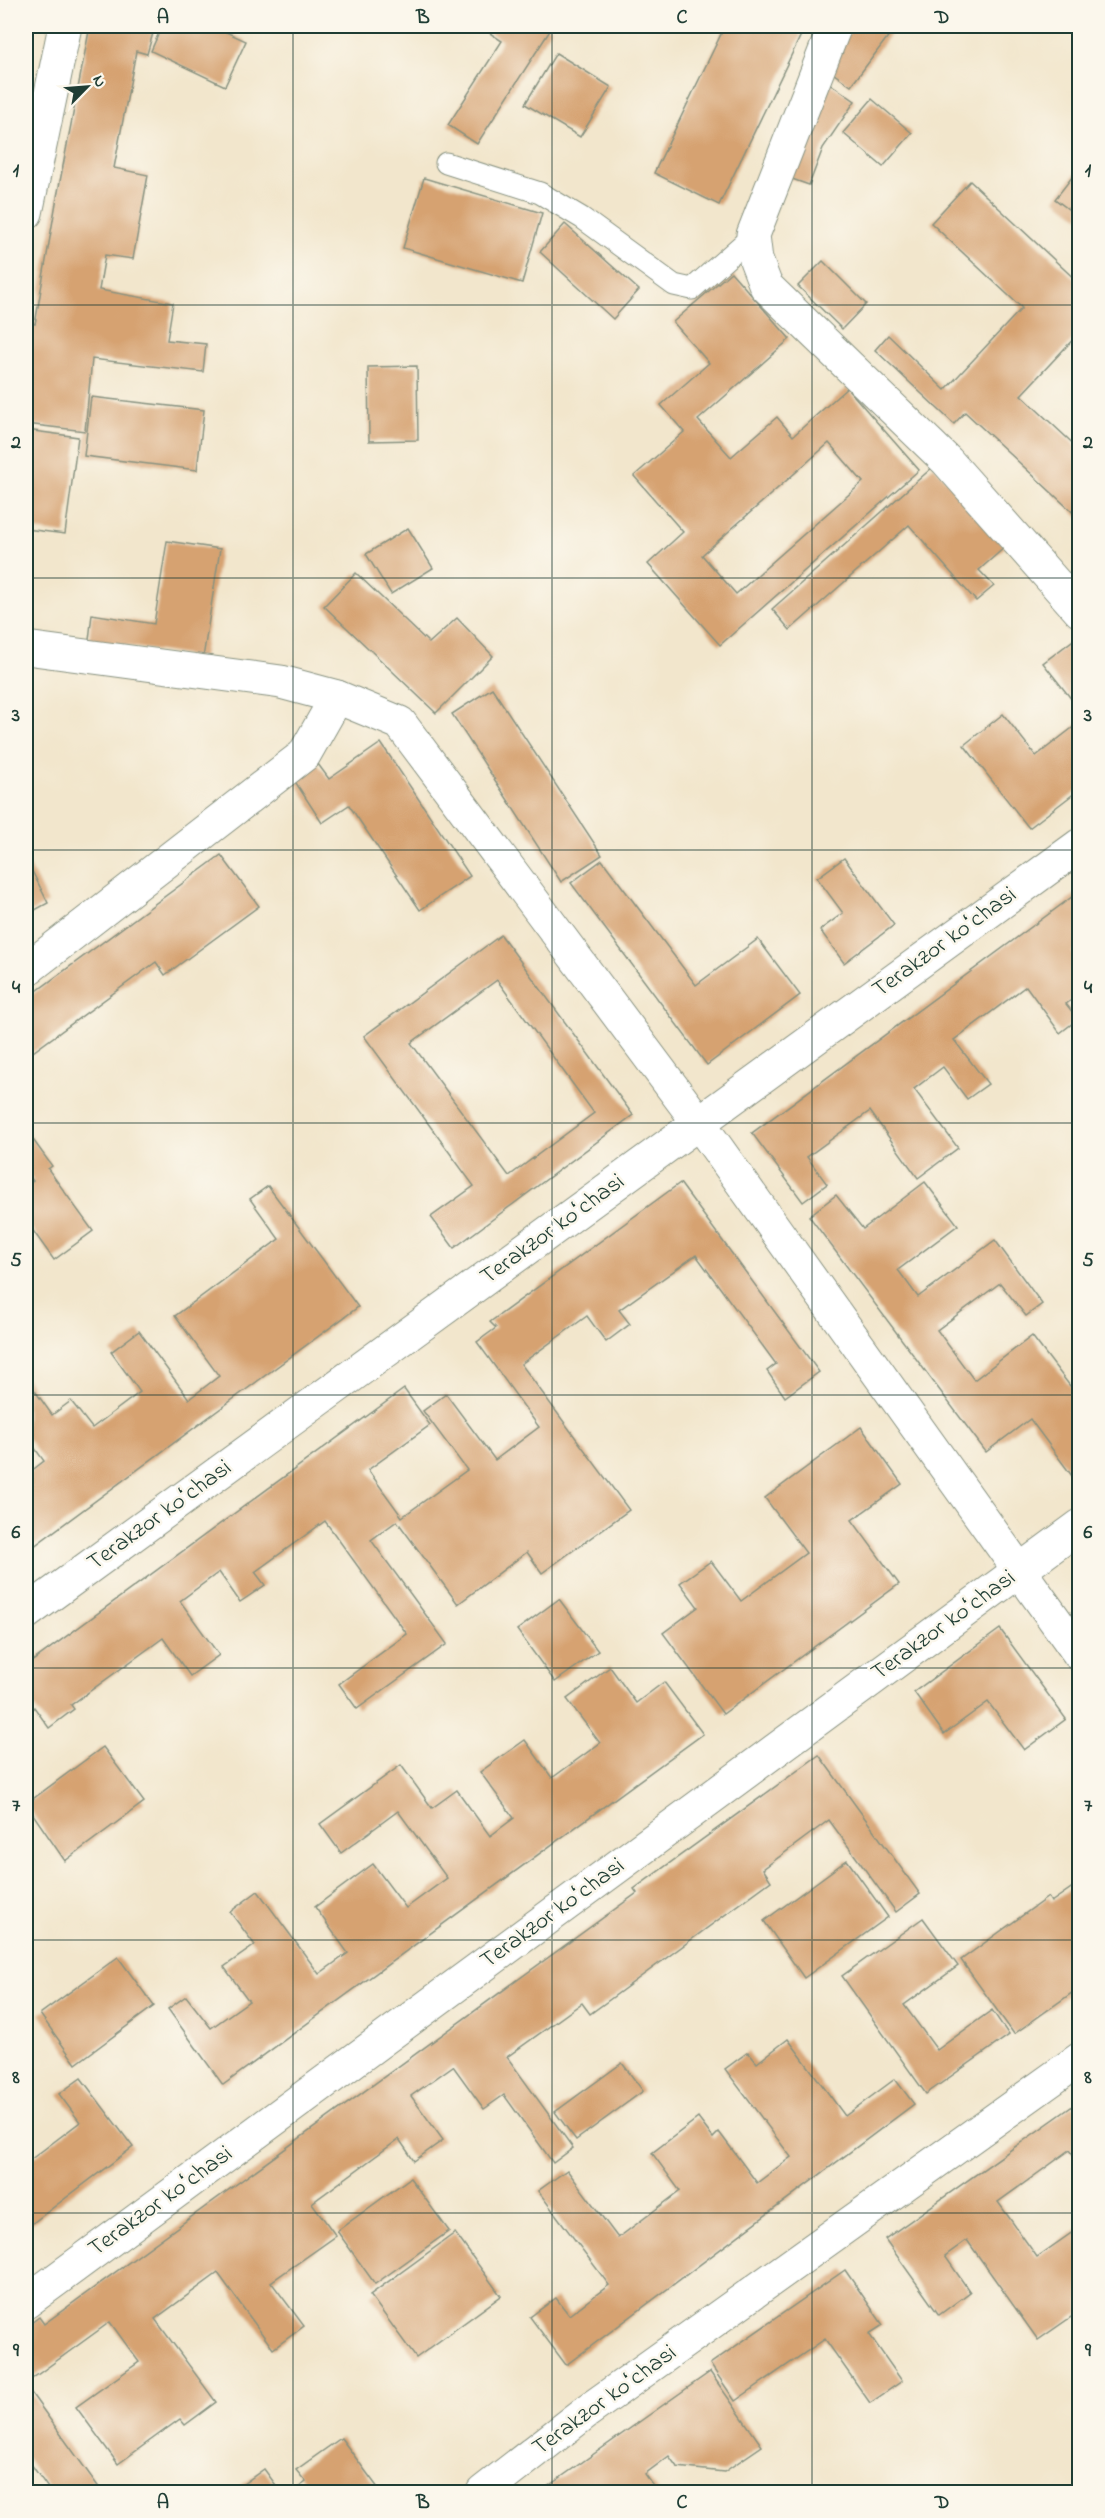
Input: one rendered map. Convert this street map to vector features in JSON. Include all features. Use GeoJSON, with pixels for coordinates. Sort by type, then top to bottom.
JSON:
{"type":"FeatureCollection","features":[{"type":"Feature","properties":{"kind":"street"},"geometry":{"type":"LineString","coordinates":[[26,213],[65,26]]}},
{"type":"Feature","properties":{"kind":"street"},"geometry":{"type":"LineString","coordinates":[[835,26],[753,235],[756,260],[766,286],[947,461],[1080,611]]}},
{"type":"Feature","properties":{"kind":"street"},"geometry":{"type":"LineString","coordinates":[[26,648],[281,682],[337,697],[400,723],[699,1123],[1080,1655]]}},
{"type":"Feature","properties":{"kind":"street"},"geometry":{"type":"LineString","coordinates":[[26,970],[304,755],[337,697]]}},
{"type":"Feature","properties":{"kind":"street","name":"Terakzor koʻchasi"},"geometry":{"type":"LineString","coordinates":[[26,1613],[1080,844]]}},
{"type":"Feature","properties":{"kind":"street","name":"Terakzor koʻchasi"},"geometry":{"type":"LineString","coordinates":[[26,2302],[1080,1526]]}},
{"type":"Feature","properties":{"kind":"street","name":"Terakzor koʻchasi"},"geometry":{"type":"LineString","coordinates":[[483,2493],[586,2412],[1080,2060]]}},
{"type":"Feature","properties":{"kind":"lane"},"geometry":{"type":"LineString","coordinates":[[446,163],[540,193],[582,218],[674,285],[692,289],[753,235]]}},
{"type":"Feature","properties":{"kind":"building"},"geometry":{"type":"Polygon","coordinates":[[[90,26],[155,26],[147,54],[136,51],[114,168],[148,175],[133,259],[105,255],[99,290],[173,303],[167,340],[206,344],[203,372],[92,359],[85,431],[26,424],[26,371],[31,323],[35,324],[90,26]]]}},
{"type":"Feature","properties":{"kind":"building"},"geometry":{"type":"Polygon","coordinates":[[[162,26],[213,26],[246,41],[225,86],[151,51],[162,26]]]}},
{"type":"Feature","properties":{"kind":"building"},"geometry":{"type":"Polygon","coordinates":[[[479,26],[545,26],[551,29],[477,144],[448,125],[502,41],[479,26]]]}},
{"type":"Feature","properties":{"kind":"building"},"geometry":{"type":"Polygon","coordinates":[[[725,26],[781,26],[801,35],[719,205],[654,173],[725,26]]]}},
{"type":"Feature","properties":{"kind":"building"},"geometry":{"type":"Polygon","coordinates":[[[853,26],[896,26],[851,86],[823,66],[853,26]]]}},
{"type":"Feature","properties":{"kind":"building"},"geometry":{"type":"Polygon","coordinates":[[[556,53],[611,87],[580,137],[525,104],[556,53]]]}},
{"type":"Feature","properties":{"kind":"building"},"geometry":{"type":"Polygon","coordinates":[[[819,76],[855,101],[823,148],[809,185],[781,175],[819,76]]]}},
{"type":"Feature","properties":{"kind":"building"},"geometry":{"type":"Polygon","coordinates":[[[872,99],[912,133],[883,167],[843,133],[872,99]]]}},
{"type":"Feature","properties":{"kind":"building"},"geometry":{"type":"Polygon","coordinates":[[[1080,167],[1080,218],[1055,199],[1080,167]]]}},
{"type":"Feature","properties":{"kind":"building"},"geometry":{"type":"Polygon","coordinates":[[[424,178],[542,213],[522,283],[403,248],[424,178]]]}},
{"type":"Feature","properties":{"kind":"building"},"geometry":{"type":"Polygon","coordinates":[[[970,181],[1080,284],[1080,332],[1021,395],[1080,450],[1080,519],[965,412],[954,424],[875,350],[888,335],[945,390],[1022,308],[931,223],[970,181]]]}},
{"type":"Feature","properties":{"kind":"building"},"geometry":{"type":"Polygon","coordinates":[[[565,224],[639,290],[613,319],[540,252],[565,224]]]}},
{"type":"Feature","properties":{"kind":"building"},"geometry":{"type":"Polygon","coordinates":[[[823,261],[866,304],[842,329],[798,286],[823,261]]]}},
{"type":"Feature","properties":{"kind":"building"},"geometry":{"type":"Polygon","coordinates":[[[731,272],[790,339],[698,420],[731,457],[777,417],[793,436],[847,388],[919,470],[720,645],[648,564],[683,532],[634,476],[684,432],[661,405],[709,363],[673,322],[731,272]],[[829,443],[702,555],[736,594],[863,482],[829,443]]]}},
{"type":"Feature","properties":{"kind":"building"},"geometry":{"type":"Polygon","coordinates":[[[417,366],[418,440],[369,441],[368,367],[417,366]]]}},
{"type":"Feature","properties":{"kind":"building"},"geometry":{"type":"Polygon","coordinates":[[[91,397],[204,410],[197,470],[84,456],[91,397]]]}},
{"type":"Feature","properties":{"kind":"building"},"geometry":{"type":"Polygon","coordinates":[[[26,430],[78,437],[65,534],[26,529],[26,430]]]}},
{"type":"Feature","properties":{"kind":"building"},"geometry":{"type":"Polygon","coordinates":[[[934,466],[1005,547],[979,570],[994,586],[976,601],[909,525],[790,630],[772,609],[934,466]]]}},
{"type":"Feature","properties":{"kind":"building"},"geometry":{"type":"Polygon","coordinates":[[[408,528],[433,568],[391,594],[366,554],[408,528]]]}},
{"type":"Feature","properties":{"kind":"building"},"geometry":{"type":"Polygon","coordinates":[[[167,541],[220,549],[203,658],[89,640],[92,614],[154,624],[167,541]]]}},
{"type":"Feature","properties":{"kind":"building"},"geometry":{"type":"Polygon","coordinates":[[[356,573],[429,643],[457,618],[493,656],[436,713],[324,606],[356,573]]]}},
{"type":"Feature","properties":{"kind":"building"},"geometry":{"type":"Polygon","coordinates":[[[1080,635],[1080,710],[1043,663],[1080,635]]]}},
{"type":"Feature","properties":{"kind":"building"},"geometry":{"type":"Polygon","coordinates":[[[492,688],[602,855],[561,882],[452,714],[492,688]]]}},
{"type":"Feature","properties":{"kind":"building"},"geometry":{"type":"Polygon","coordinates":[[[1003,714],[1036,756],[1080,722],[1080,789],[1029,828],[964,745],[1003,714]]]}},
{"type":"Feature","properties":{"kind":"building"},"geometry":{"type":"Polygon","coordinates":[[[381,743],[470,876],[420,910],[349,805],[322,823],[294,780],[318,764],[329,779],[381,743]]]}},
{"type":"Feature","properties":{"kind":"building"},"geometry":{"type":"Polygon","coordinates":[[[221,855],[259,906],[165,975],[156,962],[26,1057],[26,999],[221,855]]]}},
{"type":"Feature","properties":{"kind":"building"},"geometry":{"type":"Polygon","coordinates":[[[844,858],[894,925],[844,963],[820,930],[843,913],[817,878],[844,858]]]}},
{"type":"Feature","properties":{"kind":"building"},"geometry":{"type":"Polygon","coordinates":[[[26,859],[48,903],[26,915],[26,859]]]}},
{"type":"Feature","properties":{"kind":"building"},"geometry":{"type":"Polygon","coordinates":[[[602,860],[696,985],[758,939],[800,995],[707,1065],[571,883],[602,860]]]}},
{"type":"Feature","properties":{"kind":"building"},"geometry":{"type":"Polygon","coordinates":[[[1080,891],[1080,947],[1072,952],[1080,962],[1080,994],[1066,1004],[1078,1019],[1060,1033],[1026,986],[954,1040],[988,1084],[967,1099],[943,1067],[914,1089],[958,1148],[918,1178],[870,1111],[807,1157],[827,1184],[803,1202],[752,1133],[1080,891]]]}},
{"type":"Feature","properties":{"kind":"building"},"geometry":{"type":"Polygon","coordinates":[[[501,935],[633,1115],[454,1248],[431,1217],[474,1186],[364,1036],[501,935]],[[497,980],[411,1043],[509,1176],[594,1113],[497,980]]]}},
{"type":"Feature","properties":{"kind":"building"},"geometry":{"type":"Polygon","coordinates":[[[26,1130],[52,1166],[48,1169],[93,1231],[54,1260],[26,1221],[26,1186],[33,1181],[26,1171],[26,1130]]]}},
{"type":"Feature","properties":{"kind":"building"},"geometry":{"type":"Polygon","coordinates":[[[925,1182],[958,1225],[898,1270],[918,1297],[995,1240],[1042,1304],[1026,1316],[1000,1283],[937,1330],[974,1380],[1032,1336],[1070,1386],[1080,1379],[1078,1484],[1030,1419],[986,1452],[809,1216],[836,1195],[863,1229],[925,1182]]]}},
{"type":"Feature","properties":{"kind":"building"},"geometry":{"type":"Polygon","coordinates":[[[680,1183],[819,1372],[785,1397],[767,1371],[776,1364],[696,1255],[619,1310],[630,1324],[606,1342],[587,1316],[521,1364],[629,1510],[542,1573],[527,1552],[458,1604],[397,1521],[371,1540],[447,1644],[357,1709],[339,1684],[407,1634],[325,1521],[255,1572],[265,1585],[240,1602],[219,1572],[180,1601],[219,1655],[190,1676],[163,1638],[71,1705],[74,1709],[49,1728],[34,1707],[26,1713],[26,1666],[404,1389],[430,1425],[368,1470],[402,1517],[467,1470],[423,1411],[446,1394],[495,1460],[539,1427],[477,1342],[496,1328],[490,1322],[680,1183]]]}},
{"type":"Feature","properties":{"kind":"building"},"geometry":{"type":"Polygon","coordinates":[[[268,1186],[358,1307],[26,1552],[26,1475],[44,1461],[26,1436],[26,1378],[52,1415],[71,1401],[92,1428],[140,1392],[111,1352],[139,1331],[189,1399],[219,1376],[175,1316],[279,1239],[250,1199],[268,1186]]]}},
{"type":"Feature","properties":{"kind":"building"},"geometry":{"type":"Polygon","coordinates":[[[861,1427],[902,1484],[852,1520],[899,1584],[723,1714],[663,1633],[698,1607],[680,1583],[711,1561],[741,1601],[806,1553],[765,1498],[861,1427]]]}},
{"type":"Feature","properties":{"kind":"building"},"geometry":{"type":"Polygon","coordinates":[[[559,1599],[598,1651],[555,1682],[517,1630],[559,1599]]]}},
{"type":"Feature","properties":{"kind":"building"},"geometry":{"type":"Polygon","coordinates":[[[1000,1629],[1066,1719],[1024,1750],[988,1702],[944,1734],[914,1692],[1000,1629]]]}},
{"type":"Feature","properties":{"kind":"building"},"geometry":{"type":"Polygon","coordinates":[[[610,1667],[636,1703],[664,1682],[703,1734],[223,2085],[168,2009],[186,1996],[211,2028],[249,2001],[224,1967],[255,1945],[230,1912],[258,1891],[319,1974],[348,1953],[315,1907],[373,1864],[406,1908],[447,1878],[398,1811],[341,1853],[320,1824],[401,1765],[432,1808],[457,1790],[490,1836],[514,1818],[480,1772],[525,1740],[552,1778],[600,1743],[567,1699],[610,1667]]]}},
{"type":"Feature","properties":{"kind":"building"},"geometry":{"type":"Polygon","coordinates":[[[103,1747],[144,1802],[65,1861],[26,1804],[103,1747]]]}},
{"type":"Feature","properties":{"kind":"building"},"geometry":{"type":"Polygon","coordinates":[[[819,1755],[920,1894],[896,1912],[829,1820],[763,1869],[771,1881],[590,2014],[582,2003],[507,2057],[573,2148],[553,2163],[504,2095],[484,2109],[453,2066],[411,2096],[443,2140],[414,2161],[399,2139],[312,2203],[336,2236],[271,2282],[304,2326],[273,2349],[218,2273],[155,2319],[216,2402],[185,2425],[180,2419],[118,2464],[76,2407],[139,2362],[110,2322],[26,2383],[26,2327],[39,2317],[44,2324],[637,1893],[634,1889],[819,1755]]]}},
{"type":"Feature","properties":{"kind":"building"},"geometry":{"type":"Polygon","coordinates":[[[847,1860],[888,1917],[804,1978],[764,1921],[847,1860]]]}},
{"type":"Feature","properties":{"kind":"building"},"geometry":{"type":"Polygon","coordinates":[[[1080,1882],[1080,1987],[1014,2034],[961,1960],[1048,1897],[1051,1902],[1080,1882]]]}},
{"type":"Feature","properties":{"kind":"building"},"geometry":{"type":"Polygon","coordinates":[[[923,1918],[958,1966],[904,2005],[937,2050],[992,2010],[1009,2035],[926,2094],[842,1976],[923,1918]]]}},
{"type":"Feature","properties":{"kind":"building"},"geometry":{"type":"Polygon","coordinates":[[[118,1957],[154,2006],[76,2064],[40,2014],[118,1957]]]}},
{"type":"Feature","properties":{"kind":"building"},"geometry":{"type":"Polygon","coordinates":[[[788,2039],[845,2116],[895,2079],[914,2104],[566,2365],[530,2317],[556,2298],[569,2315],[609,2285],[538,2191],[567,2170],[618,2238],[680,2191],[652,2153],[698,2118],[713,2138],[719,2132],[757,2183],[791,2157],[725,2069],[748,2052],[757,2063],[788,2039]]]}},
{"type":"Feature","properties":{"kind":"building"},"geometry":{"type":"Polygon","coordinates":[[[622,2063],[643,2091],[576,2140],[555,2112],[622,2063]]]}},
{"type":"Feature","properties":{"kind":"building"},"geometry":{"type":"Polygon","coordinates":[[[81,2078],[133,2147],[26,2228],[26,2163],[80,2122],[59,2094],[81,2078]]]}},
{"type":"Feature","properties":{"kind":"building"},"geometry":{"type":"Polygon","coordinates":[[[1074,2105],[1080,2113],[1080,2164],[1070,2150],[998,2202],[1037,2257],[1080,2227],[1080,2316],[1077,2313],[1038,2340],[967,2240],[945,2256],[970,2292],[939,2315],[885,2239],[1074,2105]]]}},
{"type":"Feature","properties":{"kind":"building"},"geometry":{"type":"Polygon","coordinates":[[[410,2178],[449,2231],[375,2284],[337,2231],[410,2178]]]}},
{"type":"Feature","properties":{"kind":"building"},"geometry":{"type":"Polygon","coordinates":[[[455,2233],[501,2296],[416,2358],[370,2295],[455,2233]]]}},
{"type":"Feature","properties":{"kind":"building"},"geometry":{"type":"Polygon","coordinates":[[[845,2270],[883,2325],[869,2334],[902,2381],[870,2403],[825,2339],[735,2401],[710,2364],[845,2270]]]}},
{"type":"Feature","properties":{"kind":"building"},"geometry":{"type":"Polygon","coordinates":[[[710,2372],[762,2446],[724,2472],[677,2467],[669,2456],[645,2474],[658,2492],[540,2492],[710,2372]]]}},
{"type":"Feature","properties":{"kind":"building"},"geometry":{"type":"Polygon","coordinates":[[[26,2386],[100,2489],[95,2492],[43,2492],[48,2488],[26,2457],[26,2386]]]}},
{"type":"Feature","properties":{"kind":"building"},"geometry":{"type":"Polygon","coordinates":[[[341,2438],[381,2492],[292,2492],[306,2482],[296,2470],[341,2438]]]}},
{"type":"Feature","properties":{"kind":"building"},"geometry":{"type":"Polygon","coordinates":[[[264,2469],[281,2492],[244,2492],[239,2487],[264,2469]]]}}]}
